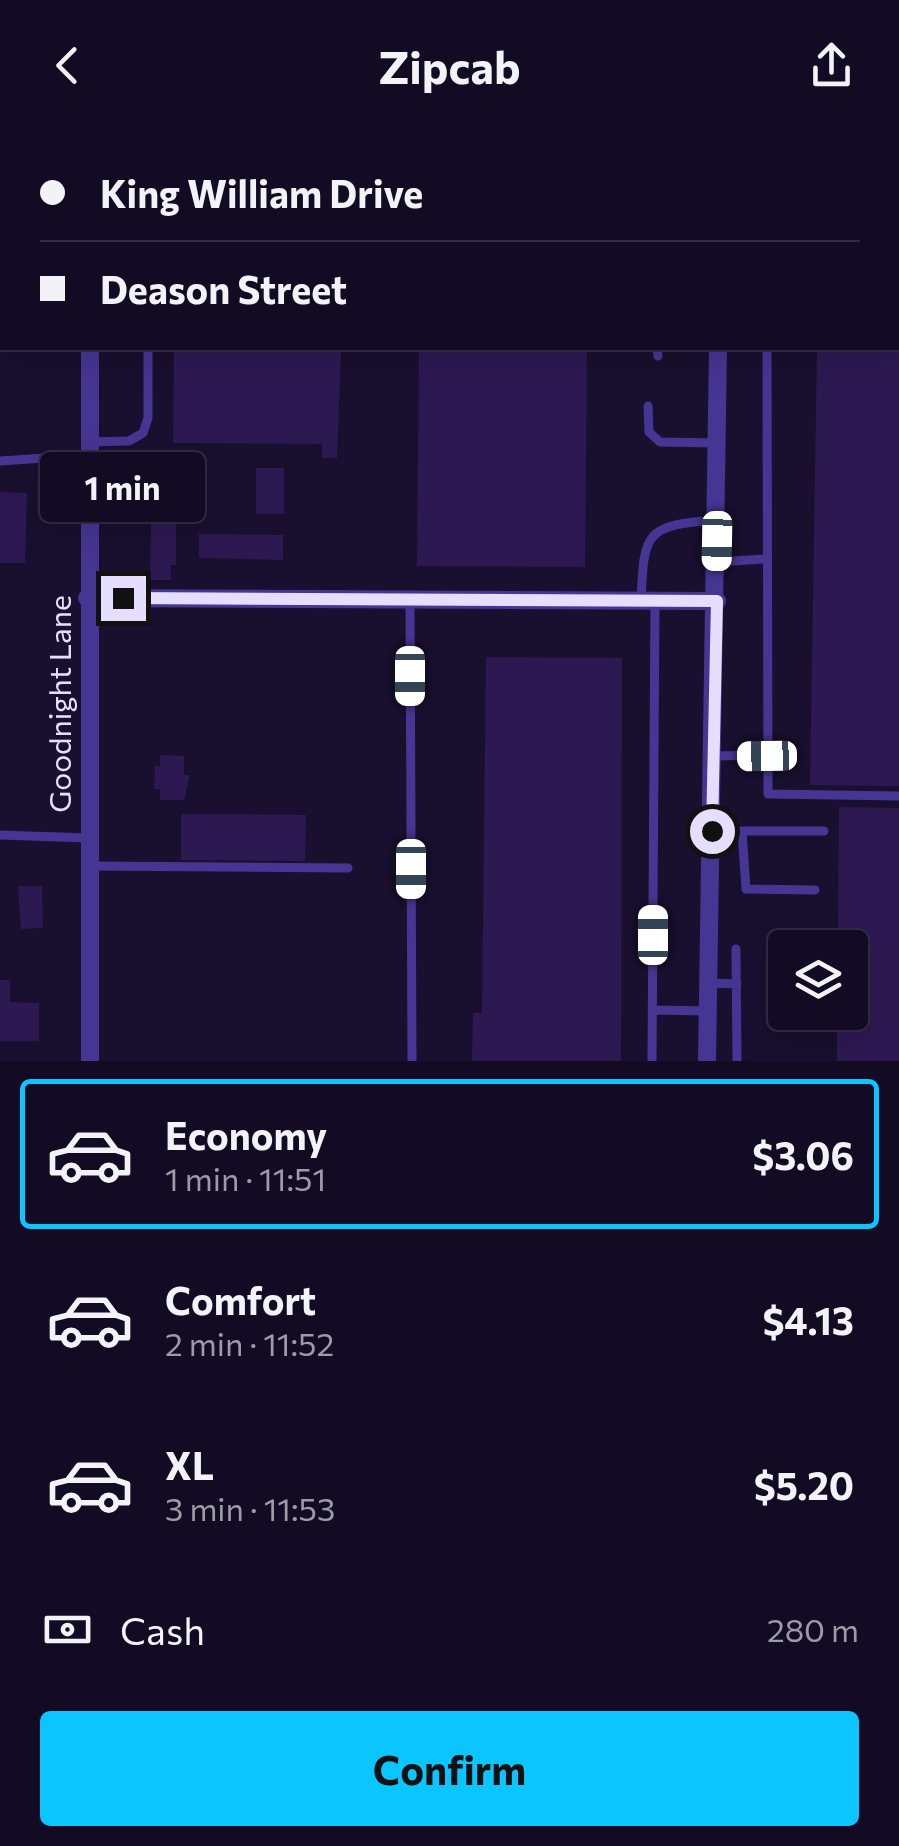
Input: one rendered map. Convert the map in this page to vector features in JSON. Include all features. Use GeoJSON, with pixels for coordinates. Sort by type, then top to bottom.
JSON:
{"type":"FeatureCollection","features":[{"type":"Feature","properties":{"kind":"street","name":"Goodnight Lane"},"geometry":{"type":"LineString","coordinates":[[90,350],[90,1061]]}},
{"type":"Feature","properties":{"kind":"street"},"geometry":{"type":"LineString","coordinates":[[708,1061],[718,350]]}},
{"type":"Feature","properties":{"kind":"street"},"geometry":{"type":"LineString","coordinates":[[87,598],[717,601]]}},
{"type":"Feature","properties":{"kind":"lane"},"geometry":{"type":"LineString","coordinates":[[0,460],[128,442],[143,433],[148,418],[148,350]]}},
{"type":"Feature","properties":{"kind":"lane"},"geometry":{"type":"LineString","coordinates":[[767,350],[764,559],[768,794],[899,796]]}},
{"type":"Feature","properties":{"kind":"lane"},"geometry":{"type":"LineString","coordinates":[[648,406],[649,432],[660,442],[717,443]]}},
{"type":"Feature","properties":{"kind":"lane"},"geometry":{"type":"LineString","coordinates":[[652,1061],[648,601],[644,546],[651,536],[683,522],[717,520]]}},
{"type":"Feature","properties":{"kind":"lane"},"geometry":{"type":"LineString","coordinates":[[717,562],[764,559]]}},
{"type":"Feature","properties":{"kind":"lane"},"geometry":{"type":"LineString","coordinates":[[410,600],[412,1061]]}},
{"type":"Feature","properties":{"kind":"lane"},"geometry":{"type":"LineString","coordinates":[[714,756],[767,756]]}},
{"type":"Feature","properties":{"kind":"lane"},"geometry":{"type":"LineString","coordinates":[[712,831],[824,831]]}},
{"type":"Feature","properties":{"kind":"lane"},"geometry":{"type":"LineString","coordinates":[[742,831],[746,889],[814,890]]}},
{"type":"Feature","properties":{"kind":"lane"},"geometry":{"type":"LineString","coordinates":[[0,834],[89,838]]}},
{"type":"Feature","properties":{"kind":"lane"},"geometry":{"type":"LineString","coordinates":[[89,866],[348,868]]}},
{"type":"Feature","properties":{"kind":"lane"},"geometry":{"type":"LineString","coordinates":[[736,949],[737,1061]]}},
{"type":"Feature","properties":{"kind":"lane"},"geometry":{"type":"LineString","coordinates":[[709,983],[736,984]]}},
{"type":"Feature","properties":{"kind":"lane"},"geometry":{"type":"LineString","coordinates":[[653,1010],[708,1010]]}},
{"type":"Feature","properties":{"kind":"building"},"geometry":{"type":"Polygon","coordinates":[[[174,350],[341,352],[337,458],[322,458],[322,444],[173,443],[174,350]]]}},
{"type":"Feature","properties":{"kind":"building"},"geometry":{"type":"Polygon","coordinates":[[[419,350],[587,350],[585,567],[417,566],[419,350]]]}},
{"type":"Feature","properties":{"kind":"building"},"geometry":{"type":"Polygon","coordinates":[[[817,350],[899,350],[899,786],[810,785],[817,350]]]}},
{"type":"Feature","properties":{"kind":"building"},"geometry":{"type":"Polygon","coordinates":[[[256,468],[284,468],[284,514],[256,514],[256,468]]]}},
{"type":"Feature","properties":{"kind":"building"},"geometry":{"type":"Polygon","coordinates":[[[156,469],[180,470],[180,476],[189,476],[189,501],[174,506],[174,515],[155,515],[152,488],[156,469]]]}},
{"type":"Feature","properties":{"kind":"building"},"geometry":{"type":"Polygon","coordinates":[[[0,492],[27,493],[25,563],[0,563],[0,492]]]}},
{"type":"Feature","properties":{"kind":"building"},"geometry":{"type":"Polygon","coordinates":[[[151,522],[176,522],[176,565],[171,565],[171,580],[150,580],[151,522]]]}},
{"type":"Feature","properties":{"kind":"building"},"geometry":{"type":"Polygon","coordinates":[[[199,534],[283,535],[283,560],[199,558],[199,534]]]}},
{"type":"Feature","properties":{"kind":"building"},"geometry":{"type":"Polygon","coordinates":[[[486,657],[622,658],[621,1061],[472,1061],[473,1013],[482,1013],[486,657]]]}},
{"type":"Feature","properties":{"kind":"building"},"geometry":{"type":"Polygon","coordinates":[[[160,755],[184,756],[184,775],[190,775],[184,800],[160,800],[160,789],[154,789],[155,766],[160,766],[160,755]]]}},
{"type":"Feature","properties":{"kind":"building"},"geometry":{"type":"Polygon","coordinates":[[[839,807],[899,808],[899,1061],[837,1061],[837,1030],[868,1030],[868,930],[838,930],[839,807]]]}},
{"type":"Feature","properties":{"kind":"building"},"geometry":{"type":"Polygon","coordinates":[[[181,814],[306,815],[305,861],[181,860],[181,814]]]}},
{"type":"Feature","properties":{"kind":"building"},"geometry":{"type":"Polygon","coordinates":[[[18,886],[42,886],[43,928],[21,929],[18,886]]]}},
{"type":"Feature","properties":{"kind":"building"},"geometry":{"type":"Polygon","coordinates":[[[0,980],[10,980],[10,1002],[39,1003],[39,1041],[0,1041],[0,980]]]}},
{"type":"Feature","properties":{"kind":"route"},"geometry":{"type":"LineString","coordinates":[[123,598],[717,601],[712,831]]}}]}
